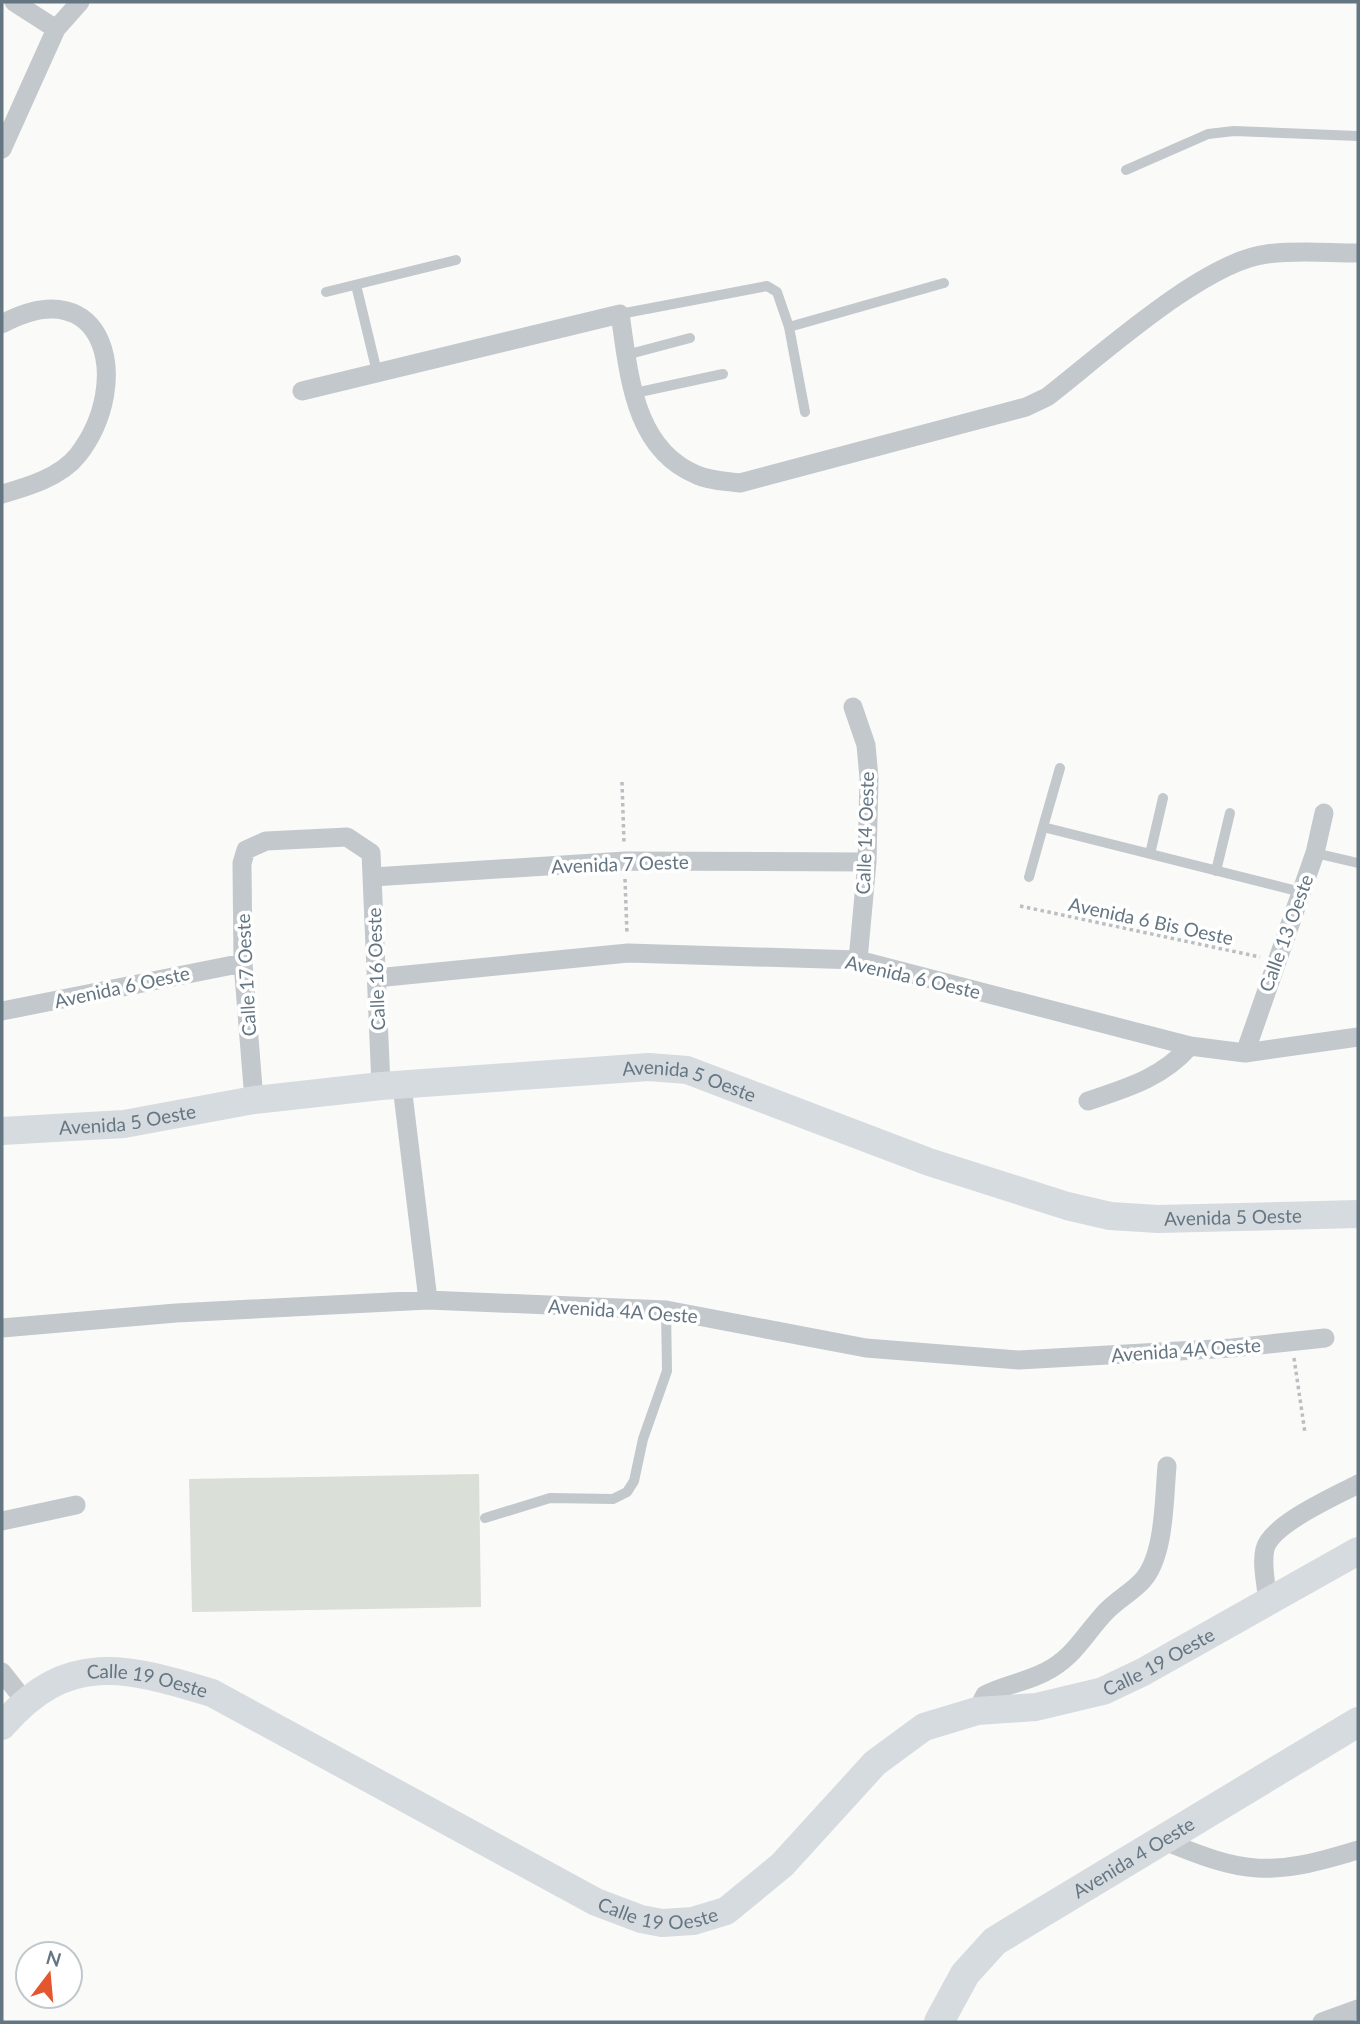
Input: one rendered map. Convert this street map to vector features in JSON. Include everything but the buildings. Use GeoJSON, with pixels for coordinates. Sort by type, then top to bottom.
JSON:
{"type":"FeatureCollection","features":[{"type":"Feature","properties":{"kind":"main road","name":"Avenida 4 Oeste"},"geometry":{"type":"LineString","coordinates":[[939,2022],[965,1974],[995,1941],[1160,1839],[1358,1722]]}},
{"type":"Feature","properties":{"kind":"street"},"geometry":{"type":"LineString","coordinates":[[14,2],[57,29]]}},
{"type":"Feature","properties":{"kind":"street"},"geometry":{"type":"LineString","coordinates":[[2,149],[57,29],[80,2]]}},
{"type":"Feature","properties":{"kind":"street"},"geometry":{"type":"LineString","coordinates":[[302,391],[620,314],[642,425],[664,455],[698,476],[740,483],[1026,407],[1047,397],[1192,285],[1231,264],[1265,254],[1358,253]]}},
{"type":"Feature","properties":{"kind":"street"},"geometry":{"type":"LineString","coordinates":[[2,324],[28,310],[62,311],[88,321],[103,343],[107,374],[105,405],[77,456],[44,480],[2,494]]}},
{"type":"Feature","properties":{"kind":"street","name":"Calle 14 Oeste"},"geometry":{"type":"LineString","coordinates":[[853,707],[866,745],[869,778],[867,862],[858,960]]}},
{"type":"Feature","properties":{"kind":"street","name":"Calle 13 Oeste"},"geometry":{"type":"LineString","coordinates":[[1245,1053],[1276,958],[1315,853],[1324,813]]}},
{"type":"Feature","properties":{"kind":"street","name":"Calle 16 Oeste"},"geometry":{"type":"LineString","coordinates":[[246,850],[267,841],[347,837],[371,853],[376,978],[428,1300]]}},
{"type":"Feature","properties":{"kind":"street","name":"Calle 17 Oeste"},"geometry":{"type":"LineString","coordinates":[[246,850],[242,863],[243,962],[254,1100]]}},
{"type":"Feature","properties":{"kind":"street","name":"Avenida 7 Oeste"},"geometry":{"type":"LineString","coordinates":[[373,877],[625,861],[867,862]]}},
{"type":"Feature","properties":{"kind":"street","name":"Avenida 6 Oeste"},"geometry":{"type":"LineString","coordinates":[[376,978],[628,953],[858,960],[1190,1046],[1245,1053],[1358,1037]]}},
{"type":"Feature","properties":{"kind":"street","name":"Avenida 6 Oeste"},"geometry":{"type":"LineString","coordinates":[[2,1011],[243,962]]}},
{"type":"Feature","properties":{"kind":"street"},"geometry":{"type":"LineString","coordinates":[[1088,1101],[1155,1076],[1173,1065],[1190,1046]]}},
{"type":"Feature","properties":{"kind":"street","name":"Avenida 5 Oeste"},"geometry":{"type":"LineString","coordinates":[[2,1131],[124,1124],[254,1100],[392,1086],[638,1068],[687,1070],[929,1162],[1067,1206],[1110,1216],[1158,1219],[1358,1214]]}},
{"type":"Feature","properties":{"kind":"street","name":"Avenida 4A Oeste"},"geometry":{"type":"LineString","coordinates":[[2,1328],[176,1312],[428,1300],[666,1310],[866,1348],[933,1356],[1019,1360],[1109,1357],[1325,1338]]}},
{"type":"Feature","properties":{"kind":"street"},"geometry":{"type":"LineString","coordinates":[[977,1711],[985,1695],[1045,1672],[1063,1661],[1079,1647],[1109,1607],[1143,1580],[1158,1548],[1167,1466]]}},
{"type":"Feature","properties":{"kind":"street"},"geometry":{"type":"LineString","coordinates":[[1268,1604],[1265,1554],[1272,1537],[1290,1522],[1358,1484]]}},
{"type":"Feature","properties":{"kind":"street"},"geometry":{"type":"LineString","coordinates":[[2,1521],[76,1505]]}},
{"type":"Feature","properties":{"kind":"street","name":"Calle 19 Oeste"},"geometry":{"type":"LineString","coordinates":[[2,1726],[24,1700],[52,1683],[81,1673],[103,1670],[145,1674],[212,1693],[596,1902],[641,1919],[679,1923],[711,1918],[726,1911],[759,1887],[875,1763],[912,1734],[940,1720],[977,1711],[1036,1707],[1103,1691],[1268,1604],[1358,1551]]}},
{"type":"Feature","properties":{"kind":"street"},"geometry":{"type":"LineString","coordinates":[[2,1672],[24,1700]]}},
{"type":"Feature","properties":{"kind":"street"},"geometry":{"type":"LineString","coordinates":[[1160,1839],[1232,1867],[1268,1870],[1302,1867],[1358,1850]]}},
{"type":"Feature","properties":{"kind":"street"},"geometry":{"type":"LineString","coordinates":[[1322,2022],[1354,2007]]}},
{"type":"Feature","properties":{"kind":"lane"},"geometry":{"type":"LineString","coordinates":[[1126,170],[1208,134],[1234,131],[1358,136]]}},
{"type":"Feature","properties":{"kind":"lane"},"geometry":{"type":"LineString","coordinates":[[326,292],[456,260]]}},
{"type":"Feature","properties":{"kind":"lane"},"geometry":{"type":"LineString","coordinates":[[789,327],[944,283]]}},
{"type":"Feature","properties":{"kind":"lane"},"geometry":{"type":"LineString","coordinates":[[356,285],[377,372]]}},
{"type":"Feature","properties":{"kind":"lane"},"geometry":{"type":"LineString","coordinates":[[620,314],[766,286],[777,292],[789,327],[805,412]]}},
{"type":"Feature","properties":{"kind":"lane"},"geometry":{"type":"LineString","coordinates":[[626,355],[690,338]]}},
{"type":"Feature","properties":{"kind":"lane"},"geometry":{"type":"LineString","coordinates":[[635,393],[723,374]]}},
{"type":"Feature","properties":{"kind":"lane"},"geometry":{"type":"LineString","coordinates":[[1029,877],[1060,768]]}},
{"type":"Feature","properties":{"kind":"lane"},"geometry":{"type":"LineString","coordinates":[[1150,854],[1163,798]]}},
{"type":"Feature","properties":{"kind":"lane"},"geometry":{"type":"LineString","coordinates":[[1216,871],[1230,813]]}},
{"type":"Feature","properties":{"kind":"lane"},"geometry":{"type":"LineString","coordinates":[[1043,827],[1301,892]]}},
{"type":"Feature","properties":{"kind":"lane"},"geometry":{"type":"LineString","coordinates":[[1315,853],[1358,863]]}},
{"type":"Feature","properties":{"kind":"lane"},"geometry":{"type":"LineString","coordinates":[[485,1518],[550,1498],[613,1499],[627,1493],[634,1481],[643,1439],[667,1371],[666,1310]]}},
{"type":"Feature","properties":{"kind":"path","name":"Avenida 6 Bis Oeste"},"geometry":{"type":"LineString","coordinates":[[1020,906],[1244,956],[1276,958]]}},
{"type":"Feature","properties":{"kind":"path"},"geometry":{"type":"LineString","coordinates":[[1291,1342],[1305,1433]]}},
{"type":"Feature","properties":{"kind":"shaded area"},"geometry":{"type":"Polygon","coordinates":[[[479,1474],[481,1607],[192,1612],[189,1479],[479,1474]]]}}]}
